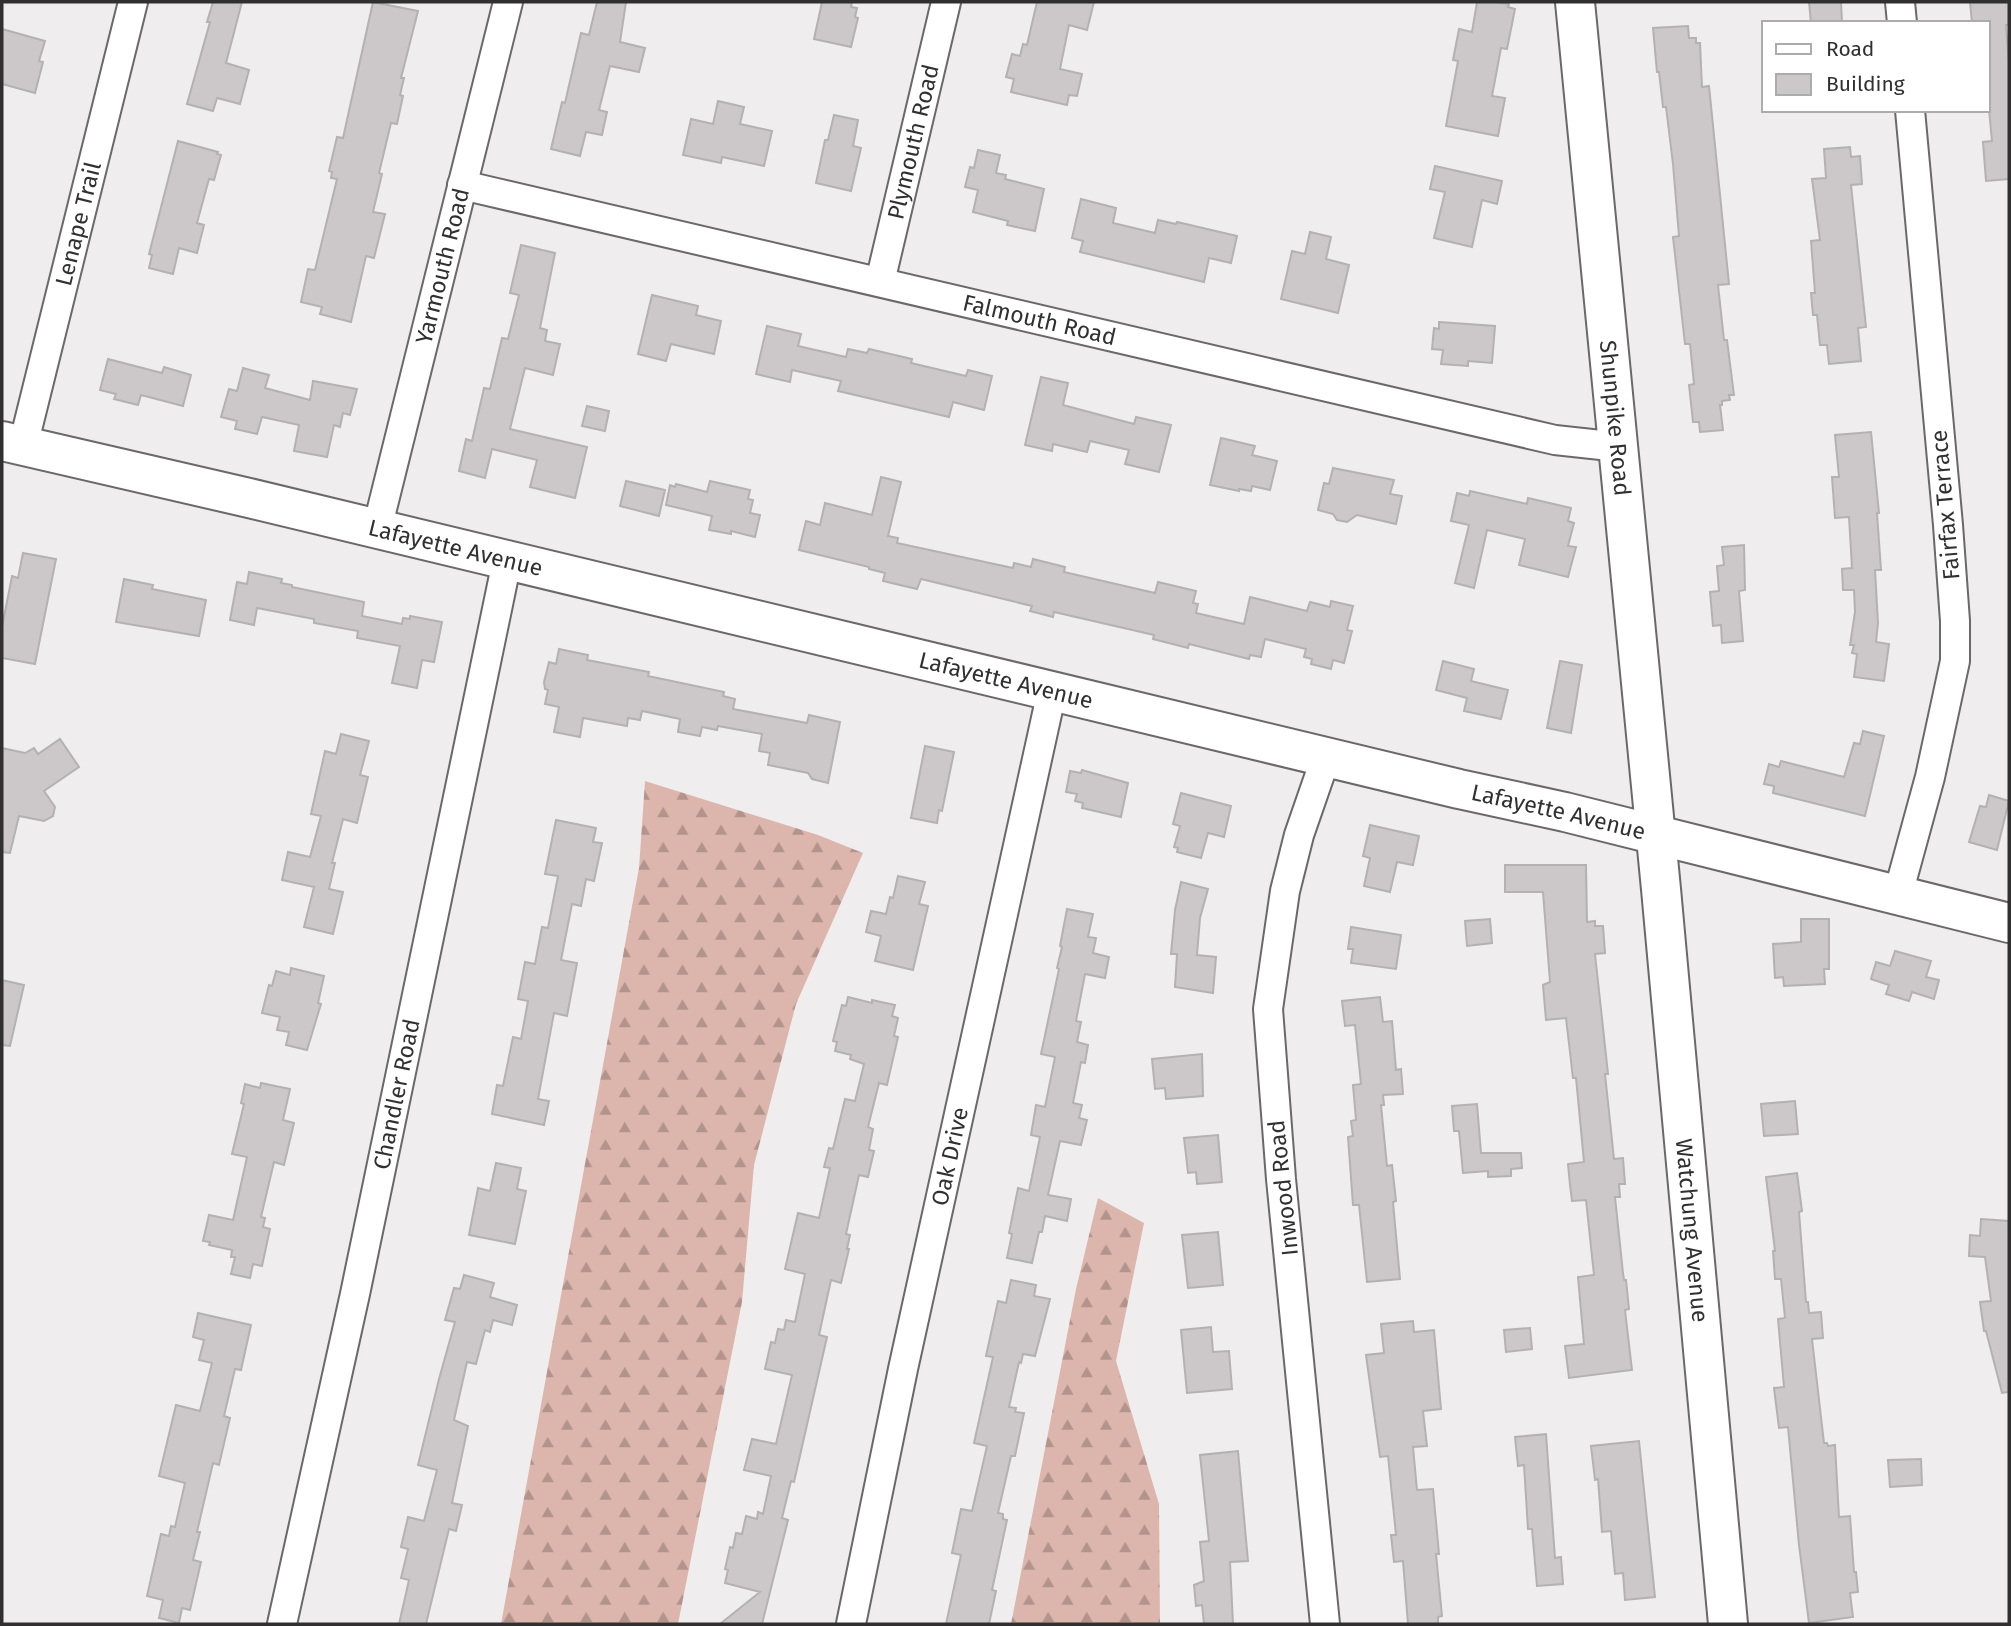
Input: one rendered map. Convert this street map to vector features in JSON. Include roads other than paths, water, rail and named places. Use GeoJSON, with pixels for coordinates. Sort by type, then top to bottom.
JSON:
{"type":"FeatureCollection","features":[{"type":"Feature","properties":{"kind":"street","name":"Lenape Trail"},"geometry":{"type":"LineString","coordinates":[[13,444],[134,2]]}},
{"type":"Feature","properties":{"kind":"street","name":"Yarmouth Road"},"geometry":{"type":"LineString","coordinates":[[377,529],[508,2]]}},
{"type":"Feature","properties":{"kind":"street","name":"Plymouth Road"},"geometry":{"type":"LineString","coordinates":[[880,282],[946,2]]}},
{"type":"Feature","properties":{"kind":"street","name":"Shunpike Road"},"geometry":{"type":"LineString","coordinates":[[1575,2],[1655,835]]}},
{"type":"Feature","properties":{"kind":"street"},"geometry":{"type":"LineString","coordinates":[[1900,2],[1902,21]]}},
{"type":"Feature","properties":{"kind":"street","name":"Fairfax Terrace"},"geometry":{"type":"LineString","coordinates":[[1898,894],[1930,777],[1955,661],[1948,525],[1910,112]]}},
{"type":"Feature","properties":{"kind":"street","name":"Falmouth Road"},"geometry":{"type":"LineString","coordinates":[[463,185],[1555,440],[1618,444]]}},
{"type":"Feature","properties":{"kind":"street","name":"Lafayette Avenue"},"geometry":{"type":"LineString","coordinates":[[13,444],[1655,835],[2009,923]]}},
{"type":"Feature","properties":{"kind":"street","name":"Chandler Road"},"geometry":{"type":"LineString","coordinates":[[282,1624],[361,1267],[507,561]]}},
{"type":"Feature","properties":{"kind":"street","name":"Oak Drive"},"geometry":{"type":"LineString","coordinates":[[851,1624],[903,1369],[1052,691]]}},
{"type":"Feature","properties":{"kind":"street","name":"Inwood Road"},"geometry":{"type":"LineString","coordinates":[[1325,1624],[1281,1179],[1268,1009],[1285,891],[1299,835],[1326,757]]}},
{"type":"Feature","properties":{"kind":"street","name":"Watchung Avenue"},"geometry":{"type":"LineString","coordinates":[[1655,835],[1728,1624]]}}]}
